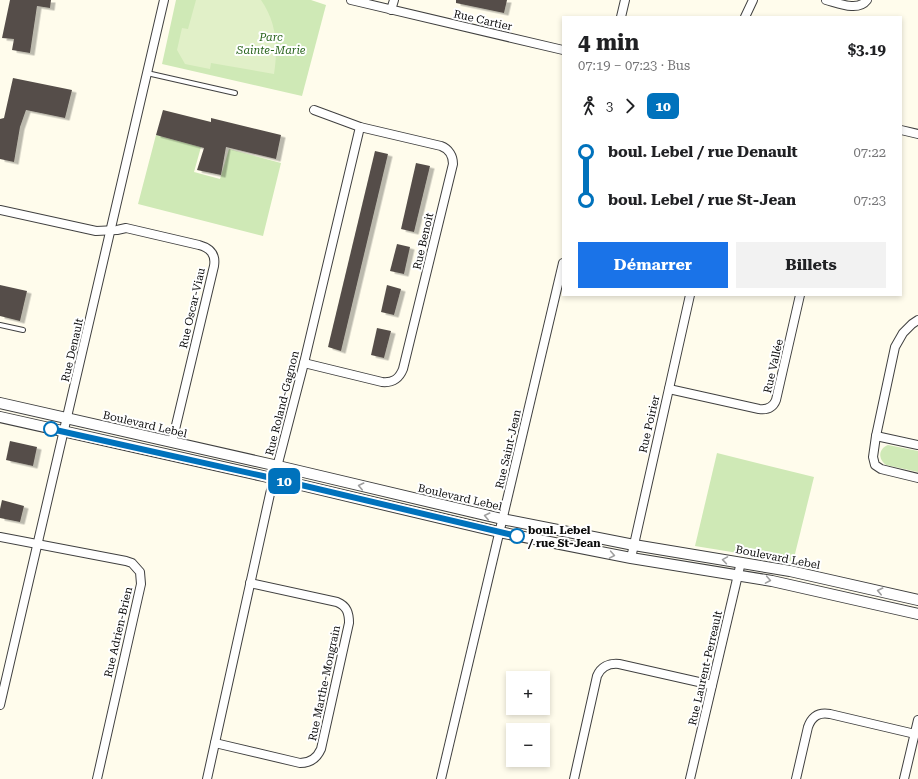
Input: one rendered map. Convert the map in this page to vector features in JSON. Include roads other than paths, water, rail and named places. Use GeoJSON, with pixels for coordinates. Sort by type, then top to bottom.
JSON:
{"type":"FeatureCollection","features":[{"type":"Feature","properties":{"kind":"street","name":"Rue Denault"},"geometry":{"type":"LineString","coordinates":[[0,705],[164,0]]}},
{"type":"Feature","properties":{"kind":"street","name":"Rue Cartier"},"geometry":{"type":"LineString","coordinates":[[351,0],[562,50]]}},
{"type":"Feature","properties":{"kind":"street"},"geometry":{"type":"LineString","coordinates":[[391,10],[394,0]]}},
{"type":"Feature","properties":{"kind":"street"},"geometry":{"type":"LineString","coordinates":[[622,16],[626,0]]}},
{"type":"Feature","properties":{"kind":"street"},"geometry":{"type":"LineString","coordinates":[[745,16],[753,0]]}},
{"type":"Feature","properties":{"kind":"street"},"geometry":{"type":"LineString","coordinates":[[826,0],[854,6],[864,4],[867,0]]}},
{"type":"Feature","properties":{"kind":"street","name":"Rue Benoit"},"geometry":{"type":"LineString","coordinates":[[304,363],[382,382],[394,381],[401,375],[404,369],[453,164],[451,155],[445,147],[360,126],[314,110]]}},
{"type":"Feature","properties":{"kind":"street","name":"Rue Roland-Gagnon"},"geometry":{"type":"LineString","coordinates":[[207,779],[274,479],[304,363],[360,126]]}},
{"type":"Feature","properties":{"kind":"street"},"geometry":{"type":"LineString","coordinates":[[902,130],[918,134]]}},
{"type":"Feature","properties":{"kind":"street","name":"Rue Oscar-Viau"},"geometry":{"type":"LineString","coordinates":[[1,212],[96,230],[126,228],[199,245],[209,249],[214,258],[214,266],[172,442]]}},
{"type":"Feature","properties":{"kind":"street","name":"Rue Saint-Jean"},"geometry":{"type":"LineString","coordinates":[[441,779],[562,267]]}},
{"type":"Feature","properties":{"kind":"street","name":"Rue Poirier"},"geometry":{"type":"LineString","coordinates":[[630,558],[690,296]]}},
{"type":"Feature","properties":{"kind":"street","name":"Rue Vallée"},"geometry":{"type":"LineString","coordinates":[[669,389],[759,409],[766,410],[773,407],[776,400],[800,296]]}},
{"type":"Feature","properties":{"kind":"street"},"geometry":{"type":"LineString","coordinates":[[918,320],[903,333],[895,347],[876,436],[873,458],[873,461],[878,468],[918,478]]}},
{"type":"Feature","properties":{"kind":"street","name":"Boulevard Lebel"},"geometry":{"type":"LineString","coordinates":[[0,403],[278,466],[502,519],[796,572],[918,600]]}},
{"type":"Feature","properties":{"kind":"street"},"geometry":{"type":"LineString","coordinates":[[0,417],[499,532],[630,558],[792,585],[918,614]]}},
{"type":"Feature","properties":{"kind":"street"},"geometry":{"type":"LineString","coordinates":[[876,436],[918,446]]}},
{"type":"Feature","properties":{"kind":"street"},"geometry":{"type":"LineString","coordinates":[[0,538],[37,545]]}},
{"type":"Feature","properties":{"kind":"street","name":"Rue Adrien-Brien"},"geometry":{"type":"LineString","coordinates":[[37,545],[126,561],[132,563],[140,572],[140,584],[97,779]]}},
{"type":"Feature","properties":{"kind":"street","name":"Rue Laurent-Perreault"},"geometry":{"type":"LineString","coordinates":[[690,779],[741,562]]}},
{"type":"Feature","properties":{"kind":"street","name":"Rue Marthe-Mongrain"},"geometry":{"type":"LineString","coordinates":[[215,743],[304,763],[317,757],[321,749],[349,623],[349,613],[347,609],[338,602],[250,583]]}},
{"type":"Feature","properties":{"kind":"street"},"geometry":{"type":"LineString","coordinates":[[574,779],[598,676],[602,669],[606,666],[609,664],[619,664],[712,685]]}},
{"type":"Feature","properties":{"kind":"street"},"geometry":{"type":"LineString","coordinates":[[796,779],[810,721],[819,714],[830,714],[915,734]]}},
{"type":"Feature","properties":{"kind":"street"},"geometry":{"type":"LineString","coordinates":[[904,779],[918,720]]}},
{"type":"Feature","properties":{"kind":"lane"},"geometry":{"type":"LineString","coordinates":[[147,72],[235,93]]}},
{"type":"Feature","properties":{"kind":"lane"},"geometry":{"type":"LineString","coordinates":[[0,325],[23,330]]}},
{"type":"Feature","properties":{"kind":"place","name":"boul. Lebel / rue St-Jean"},"geometry":{"type":"Point","coordinates":[517,536]}},
{"type":"Feature","properties":{"kind":"park label","name":"Parc Sainte-Marie"},"geometry":{"type":"Point","coordinates":[271,43]}}]}
